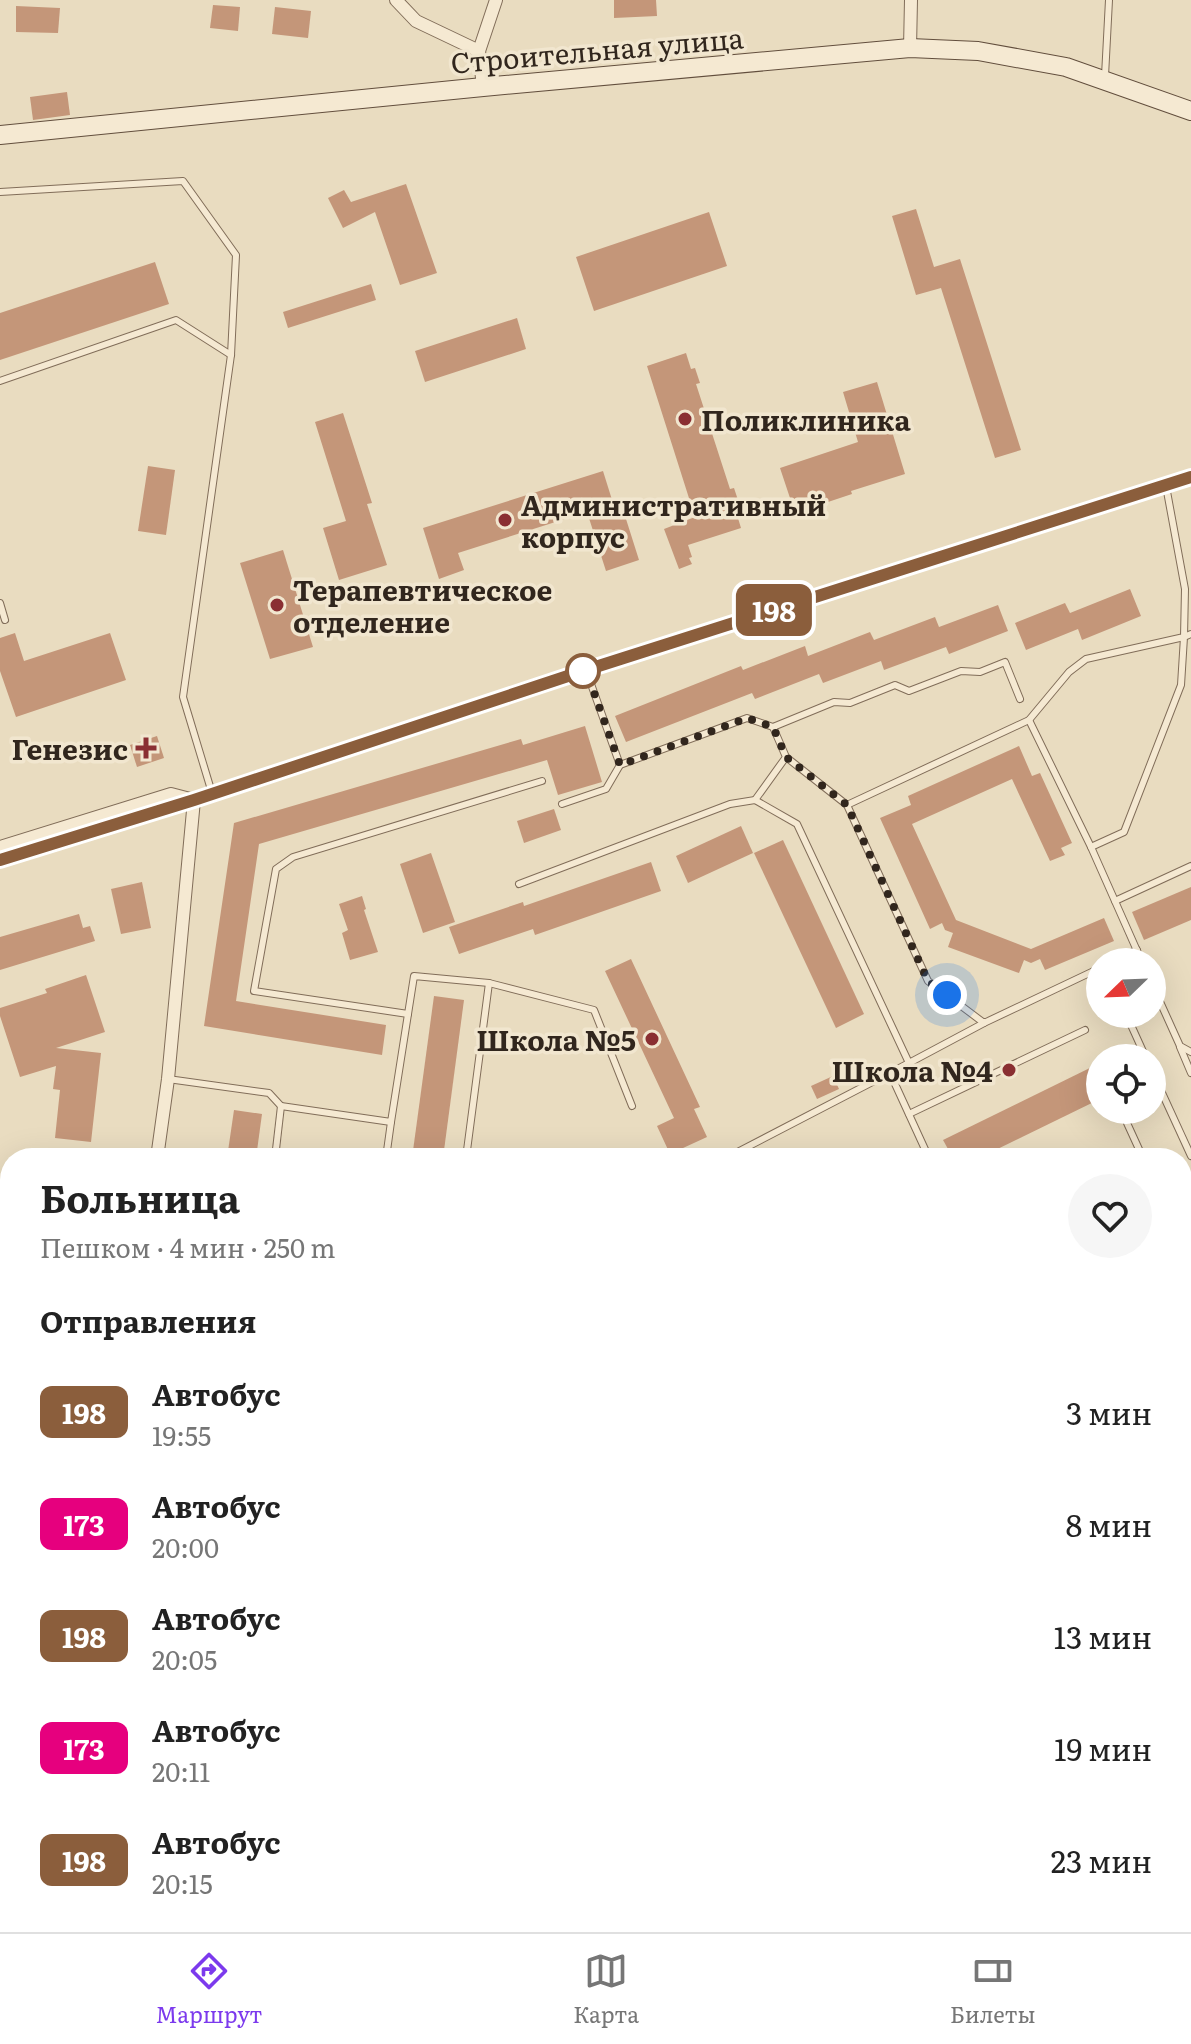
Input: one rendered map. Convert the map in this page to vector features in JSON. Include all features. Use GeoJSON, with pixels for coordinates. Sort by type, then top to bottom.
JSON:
{"type":"FeatureCollection","features":[{"type":"Feature","properties":{"kind":"main road","name":"Строительная улица"},"geometry":{"type":"LineString","coordinates":[[0,135],[910,48],[978,51],[1066,67],[1191,111]]}},
{"type":"Feature","properties":{"kind":"street"},"geometry":{"type":"LineString","coordinates":[[396,0],[416,21],[479,51]]}},
{"type":"Feature","properties":{"kind":"street"},"geometry":{"type":"LineString","coordinates":[[483,87],[479,51],[496,0]]}},
{"type":"Feature","properties":{"kind":"street"},"geometry":{"type":"LineString","coordinates":[[910,48],[911,0]]}},
{"type":"Feature","properties":{"kind":"street"},"geometry":{"type":"LineString","coordinates":[[0,860],[1191,477]]}},
{"type":"Feature","properties":{"kind":"street"},"geometry":{"type":"LineString","coordinates":[[0,847],[171,794],[194,800]]}},
{"type":"Feature","properties":{"kind":"street"},"geometry":{"type":"LineString","coordinates":[[158,1148],[168,1079],[194,800]]}},
{"type":"Feature","properties":{"kind":"lane"},"geometry":{"type":"LineString","coordinates":[[1105,81],[1109,0]]}},
{"type":"Feature","properties":{"kind":"lane"},"geometry":{"type":"LineString","coordinates":[[0,192],[183,181],[236,255],[231,355],[183,697],[212,793]]}},
{"type":"Feature","properties":{"kind":"lane"},"geometry":{"type":"LineString","coordinates":[[0,381],[176,320],[231,355]]}},
{"type":"Feature","properties":{"kind":"lane"},"geometry":{"type":"LineString","coordinates":[[1091,847],[1124,832],[1181,685],[1188,635],[1185,589],[1166,486]]}},
{"type":"Feature","properties":{"kind":"lane"},"geometry":{"type":"LineString","coordinates":[[0,603],[5,620]]}},
{"type":"Feature","properties":{"kind":"lane"},"geometry":{"type":"LineString","coordinates":[[847,805],[1029,720],[1069,672],[1086,659],[1188,635]]}},
{"type":"Feature","properties":{"kind":"lane"},"geometry":{"type":"LineString","coordinates":[[562,804],[606,789],[620,765],[747,718],[773,727],[834,702],[850,703],[895,685],[909,691],[961,671],[980,672],[1005,662],[1020,699]]}},
{"type":"Feature","properties":{"kind":"lane"},"geometry":{"type":"LineString","coordinates":[[586,670],[620,765]]}},
{"type":"Feature","properties":{"kind":"lane"},"geometry":{"type":"LineString","coordinates":[[1029,720],[1136,948]]}},
{"type":"Feature","properties":{"kind":"lane"},"geometry":{"type":"LineString","coordinates":[[773,727],[786,757],[847,805],[928,981],[984,1023]]}},
{"type":"Feature","properties":{"kind":"lane"},"geometry":{"type":"LineString","coordinates":[[755,800],[786,757]]}},
{"type":"Feature","properties":{"kind":"lane"},"geometry":{"type":"LineString","coordinates":[[408,1014],[254,991],[276,869],[293,857],[542,781]]}},
{"type":"Feature","properties":{"kind":"lane"},"geometry":{"type":"LineString","coordinates":[[519,884],[730,804],[755,800],[797,824],[909,1063]]}},
{"type":"Feature","properties":{"kind":"lane"},"geometry":{"type":"LineString","coordinates":[[1115,901],[1191,866]]}},
{"type":"Feature","properties":{"kind":"lane"},"geometry":{"type":"LineString","coordinates":[[745,1148],[984,1023],[1086,975]]}},
{"type":"Feature","properties":{"kind":"lane"},"geometry":{"type":"LineString","coordinates":[[387,1148],[414,976],[489,983],[594,1010],[632,1106]]}},
{"type":"Feature","properties":{"kind":"lane"},"geometry":{"type":"LineString","coordinates":[[467,1148],[489,983]]}},
{"type":"Feature","properties":{"kind":"lane"},"geometry":{"type":"LineString","coordinates":[[1166,1015],[1191,1073]]}},
{"type":"Feature","properties":{"kind":"lane"},"geometry":{"type":"LineString","coordinates":[[909,1114],[1085,1030]]}},
{"type":"Feature","properties":{"kind":"lane"},"geometry":{"type":"LineString","coordinates":[[1180,1046],[1191,1052]]}},
{"type":"Feature","properties":{"kind":"lane"},"geometry":{"type":"LineString","coordinates":[[890,1073],[924,1148]]}},
{"type":"Feature","properties":{"kind":"lane"},"geometry":{"type":"LineString","coordinates":[[168,1079],[269,1093],[281,1106],[391,1122]]}},
{"type":"Feature","properties":{"kind":"lane"},"geometry":{"type":"LineString","coordinates":[[1166,1098],[1188,1140]]}},
{"type":"Feature","properties":{"kind":"lane"},"geometry":{"type":"LineString","coordinates":[[276,1148],[281,1106]]}},
{"type":"Feature","properties":{"kind":"lane"},"geometry":{"type":"LineString","coordinates":[[1127,1124],[1138,1148]]}},
{"type":"Feature","properties":{"kind":"building"},"geometry":{"type":"Polygon","coordinates":[[[614,0],[656,0],[657,16],[614,18],[614,0]]]}},
{"type":"Feature","properties":{"kind":"building"},"geometry":{"type":"Polygon","coordinates":[[[213,5],[240,7],[238,31],[210,28],[213,5]]]}},
{"type":"Feature","properties":{"kind":"building"},"geometry":{"type":"Polygon","coordinates":[[[16,6],[60,8],[58,33],[16,32],[16,6]]]}},
{"type":"Feature","properties":{"kind":"building"},"geometry":{"type":"Polygon","coordinates":[[[275,7],[311,11],[308,38],[272,34],[275,7]]]}},
{"type":"Feature","properties":{"kind":"building"},"geometry":{"type":"Polygon","coordinates":[[[67,92],[70,115],[33,120],[30,97],[67,92]]]}},
{"type":"Feature","properties":{"kind":"building"},"geometry":{"type":"Polygon","coordinates":[[[406,184],[437,273],[400,285],[375,212],[343,228],[328,198],[344,190],[351,202],[406,184]]]}},
{"type":"Feature","properties":{"kind":"building"},"geometry":{"type":"Polygon","coordinates":[[[916,209],[934,267],[960,259],[1021,450],[995,458],[941,288],[916,295],[892,216],[916,209]]]}},
{"type":"Feature","properties":{"kind":"building"},"geometry":{"type":"Polygon","coordinates":[[[709,212],[727,266],[594,311],[576,257],[709,212]]]}},
{"type":"Feature","properties":{"kind":"building"},"geometry":{"type":"Polygon","coordinates":[[[155,262],[169,304],[0,360],[0,313],[155,262]]]}},
{"type":"Feature","properties":{"kind":"building"},"geometry":{"type":"Polygon","coordinates":[[[371,284],[376,300],[288,328],[283,312],[371,284]]]}},
{"type":"Feature","properties":{"kind":"building"},"geometry":{"type":"Polygon","coordinates":[[[517,318],[526,349],[425,382],[415,351],[517,318]]]}},
{"type":"Feature","properties":{"kind":"building","name":"Поликлиника"},"geometry":{"type":"Polygon","coordinates":[[[686,353],[700,383],[696,384],[730,489],[734,488],[739,503],[734,505],[741,528],[688,545],[692,564],[679,569],[664,529],[695,517],[647,366],[686,353]]]}},
{"type":"Feature","properties":{"kind":"building"},"geometry":{"type":"Polygon","coordinates":[[[877,382],[905,474],[795,513],[780,468],[858,442],[843,392],[877,382]]]}},
{"type":"Feature","properties":{"kind":"building"},"geometry":{"type":"Polygon","coordinates":[[[343,413],[372,503],[367,504],[387,565],[339,580],[323,528],[346,521],[315,422],[343,413]]]}},
{"type":"Feature","properties":{"kind":"building"},"geometry":{"type":"Polygon","coordinates":[[[148,466],[175,470],[166,535],[138,531],[148,466]]]}},
{"type":"Feature","properties":{"kind":"building","name":"Административный корпус"},"geometry":{"type":"Polygon","coordinates":[[[603,471],[613,503],[620,500],[639,560],[606,571],[587,512],[458,553],[464,570],[439,579],[423,528],[603,471]]]}},
{"type":"Feature","properties":{"kind":"building","name":"Терапевтическое отделение"},"geometry":{"type":"Polygon","coordinates":[[[283,550],[313,647],[270,659],[240,563],[283,550]]]}},
{"type":"Feature","properties":{"kind":"building"},"geometry":{"type":"Polygon","coordinates":[[[1130,589],[1141,616],[1082,640],[1078,629],[1026,650],[1015,623],[1065,603],[1070,613],[1130,589]]]}},
{"type":"Feature","properties":{"kind":"building"},"geometry":{"type":"Polygon","coordinates":[[[998,605],[1008,631],[949,654],[946,647],[884,670],[881,661],[823,683],[819,674],[755,699],[752,693],[626,742],[615,716],[741,666],[743,670],[805,646],[808,656],[870,632],[874,640],[935,617],[939,627],[998,605]]]}},
{"type":"Feature","properties":{"kind":"building"},"geometry":{"type":"Polygon","coordinates":[[[15,633],[24,661],[110,633],[126,680],[16,717],[0,671],[0,638],[15,633]]]}},
{"type":"Feature","properties":{"kind":"building"},"geometry":{"type":"Polygon","coordinates":[[[585,726],[602,782],[558,795],[547,760],[259,844],[236,1001],[386,1025],[382,1055],[204,1026],[234,823],[521,739],[523,745],[585,726]]]}},
{"type":"Feature","properties":{"kind":"building","name":"Генезис"},"geometry":{"type":"Polygon","coordinates":[[[157,736],[164,758],[137,767],[130,745],[157,736]]]}},
{"type":"Feature","properties":{"kind":"building"},"geometry":{"type":"Polygon","coordinates":[[[1019,746],[1032,776],[1040,773],[1072,843],[1061,848],[1065,855],[1050,861],[1012,779],[912,824],[956,920],[1031,949],[1104,918],[1114,941],[1097,948],[1086,948],[1086,953],[1045,970],[1040,959],[1031,963],[1024,960],[1019,973],[948,947],[953,933],[945,930],[942,923],[930,929],[880,818],[911,805],[908,796],[1019,746]]]}},
{"type":"Feature","properties":{"kind":"building"},"geometry":{"type":"Polygon","coordinates":[[[554,809],[561,830],[524,843],[517,821],[554,809]]]}},
{"type":"Feature","properties":{"kind":"building"},"geometry":{"type":"Polygon","coordinates":[[[741,826],[753,853],[688,883],[676,856],[741,826]]]}},
{"type":"Feature","properties":{"kind":"building"},"geometry":{"type":"Polygon","coordinates":[[[783,840],[864,1014],[836,1028],[754,853],[783,840]]]}},
{"type":"Feature","properties":{"kind":"building"},"geometry":{"type":"Polygon","coordinates":[[[431,853],[455,922],[423,933],[400,864],[431,853]]]}},
{"type":"Feature","properties":{"kind":"building"},"geometry":{"type":"Polygon","coordinates":[[[651,862],[661,891],[535,935],[533,929],[459,954],[449,927],[523,902],[524,906],[651,862]]]}},
{"type":"Feature","properties":{"kind":"building"},"geometry":{"type":"Polygon","coordinates":[[[142,882],[151,928],[121,934],[111,889],[142,882]]]}},
{"type":"Feature","properties":{"kind":"building"},"geometry":{"type":"Polygon","coordinates":[[[1191,887],[1191,920],[1144,940],[1132,912],[1191,887]]]}},
{"type":"Feature","properties":{"kind":"building"},"geometry":{"type":"Polygon","coordinates":[[[362,896],[378,952],[350,960],[342,933],[348,930],[339,904],[362,896]]]}},
{"type":"Feature","properties":{"kind":"building"},"geometry":{"type":"Polygon","coordinates":[[[79,914],[83,928],[90,926],[95,941],[0,970],[0,937],[79,914]]]}},
{"type":"Feature","properties":{"kind":"building","name":"Школа №5"},"geometry":{"type":"Polygon","coordinates":[[[631,959],[700,1107],[694,1109],[707,1137],[683,1148],[667,1148],[657,1126],[674,1118],[605,971],[631,959]]]}},
{"type":"Feature","properties":{"kind":"building"},"geometry":{"type":"Polygon","coordinates":[[[86,975],[105,1032],[56,1048],[101,1053],[91,1142],[55,1138],[60,1090],[53,1089],[56,1066],[20,1077],[0,1016],[0,1008],[47,993],[45,989],[86,975]]]}},
{"type":"Feature","properties":{"kind":"building"},"geometry":{"type":"Polygon","coordinates":[[[434,996],[464,1000],[444,1148],[413,1148],[434,996]]]}},
{"type":"Feature","properties":{"kind":"building"},"geometry":{"type":"Polygon","coordinates":[[[1086,1070],[1086,1106],[1000,1148],[947,1148],[943,1140],[1086,1070]]]}},
{"type":"Feature","properties":{"kind":"building"},"geometry":{"type":"Polygon","coordinates":[[[833,1076],[839,1089],[817,1099],[811,1086],[833,1076]]]}},
{"type":"Feature","properties":{"kind":"building"},"geometry":{"type":"Polygon","coordinates":[[[234,1110],[262,1114],[257,1148],[228,1148],[234,1110]]]}},
{"type":"Feature","properties":{"kind":"bus line","name":"198"},"geometry":{"type":"LineString","coordinates":[[0,860],[1191,477]]}},
{"type":"Feature","properties":{"kind":"place","name":"Поликлиника"},"geometry":{"type":"Point","coordinates":[685,419]}},
{"type":"Feature","properties":{"kind":"place","name":"Административный корпус"},"geometry":{"type":"Point","coordinates":[505,520]}},
{"type":"Feature","properties":{"kind":"place","name":"Терапевтическое отделение"},"geometry":{"type":"Point","coordinates":[277,605]}},
{"type":"Feature","properties":{"kind":"place","name":"Генезис"},"geometry":{"type":"Point","coordinates":[146,748]}},
{"type":"Feature","properties":{"kind":"place","name":"Школа №5"},"geometry":{"type":"Point","coordinates":[652,1039]}},
{"type":"Feature","properties":{"kind":"place","name":"Школа №4"},"geometry":{"type":"Point","coordinates":[1009,1070]}},
{"type":"Feature","properties":{"kind":"route"},"geometry":{"type":"LineString","coordinates":[[583,671],[586,670],[620,765],[747,718],[773,727],[786,757],[847,805],[928,981],[947,995]]}}]}
